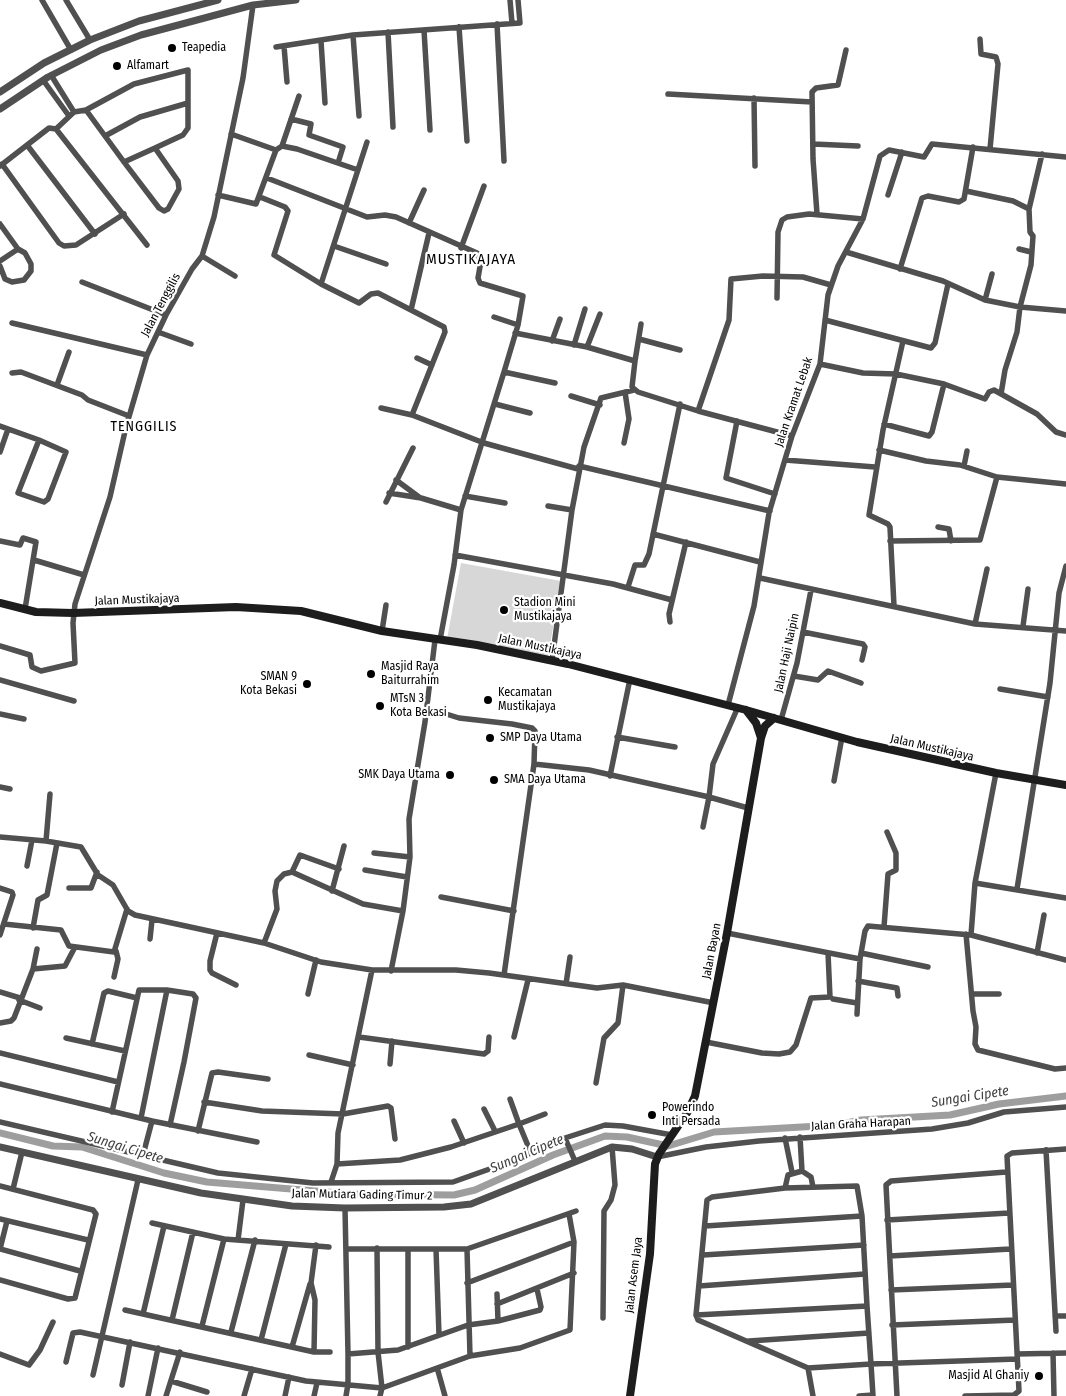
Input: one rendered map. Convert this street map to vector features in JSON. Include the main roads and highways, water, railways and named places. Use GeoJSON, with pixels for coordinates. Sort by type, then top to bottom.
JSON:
{"type":"FeatureCollection","features":[{"type":"Feature","properties":{"kind":"main road","name":"Jalan Mustikajaya"},"geometry":{"type":"LineString","coordinates":[[0,604],[25,609],[73,613],[236,608],[301,611],[382,631],[552,661],[738,707],[842,737],[996,774],[1066,785]]}},
{"type":"Feature","properties":{"kind":"main road"},"geometry":{"type":"LineString","coordinates":[[746,710],[756,723],[761,738]]}},
{"type":"Feature","properties":{"kind":"main road","name":"Jalan Bayan"},"geometry":{"type":"LineString","coordinates":[[657,1157],[693,1104],[714,1003],[761,738],[765,726],[777,719]]}},
{"type":"Feature","properties":{"kind":"main road","name":"Jalan Asem Jaya"},"geometry":{"type":"LineString","coordinates":[[630,1396],[650,1254],[657,1157]]}},
{"type":"Feature","properties":{"kind":"waterway","name":"Sungai Cipete"},"geometry":{"type":"LineString","coordinates":[[0,1133],[53,1146],[82,1147],[164,1173],[207,1182],[351,1194],[454,1195],[475,1190],[553,1155],[605,1136],[627,1137],[668,1146],[714,1132],[837,1125],[861,1120],[950,1115],[999,1104],[1066,1096]]}},
{"type":"Feature","properties":{"kind":"place","name":"Teapedia"},"geometry":{"type":"Point","coordinates":[172,48]}},
{"type":"Feature","properties":{"kind":"place","name":"Alfamart"},"geometry":{"type":"Point","coordinates":[117,66]}},
{"type":"Feature","properties":{"kind":"place","name":"Stadion Mini Mustikajaya"},"geometry":{"type":"Point","coordinates":[504,610]}},
{"type":"Feature","properties":{"kind":"place","name":"Masjid Raya Baiturrahim"},"geometry":{"type":"Point","coordinates":[371,674]}},
{"type":"Feature","properties":{"kind":"place","name":"SMAN 9 Kota Bekasi"},"geometry":{"type":"Point","coordinates":[307,684]}},
{"type":"Feature","properties":{"kind":"place","name":"Kecamatan Mustikajaya"},"geometry":{"type":"Point","coordinates":[488,700]}},
{"type":"Feature","properties":{"kind":"place","name":"MTsN 3 Kota Bekasi"},"geometry":{"type":"Point","coordinates":[380,706]}},
{"type":"Feature","properties":{"kind":"place","name":"SMP Daya Utama"},"geometry":{"type":"Point","coordinates":[490,738]}},
{"type":"Feature","properties":{"kind":"place","name":"SMK Daya Utama"},"geometry":{"type":"Point","coordinates":[450,775]}},
{"type":"Feature","properties":{"kind":"place","name":"SMA Daya Utama"},"geometry":{"type":"Point","coordinates":[494,780]}},
{"type":"Feature","properties":{"kind":"place","name":"Powerindo Inti Persada"},"geometry":{"type":"Point","coordinates":[652,1115]}},
{"type":"Feature","properties":{"kind":"place","name":"Masjid Al Ghaniy"},"geometry":{"type":"Point","coordinates":[1039,1376]}},
{"type":"Feature","properties":{"kind":"district","name":"MUSTIKAJAYA"},"geometry":{"type":"Point","coordinates":[471,260]}},
{"type":"Feature","properties":{"kind":"district","name":"TENGGILIS"},"geometry":{"type":"Point","coordinates":[144,427]}}]}
